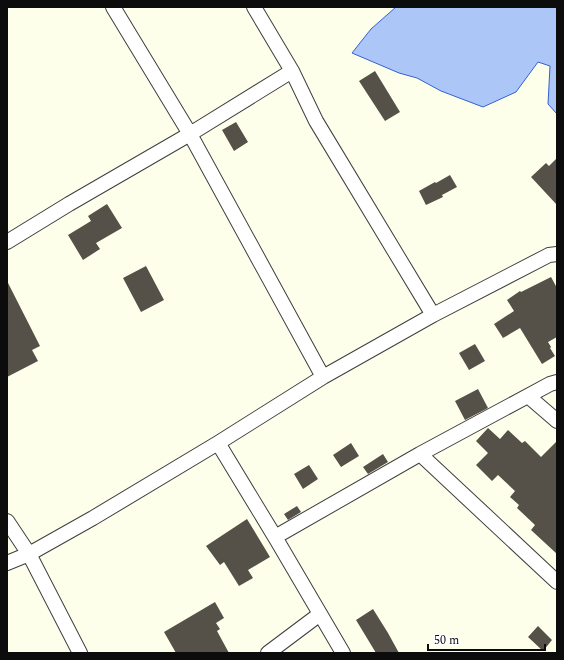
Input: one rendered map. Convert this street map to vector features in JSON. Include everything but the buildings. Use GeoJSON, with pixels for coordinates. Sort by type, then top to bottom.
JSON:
{"type":"FeatureCollection","features":[{"type":"Feature","properties":{"kind":"street"},"geometry":{"type":"LineString","coordinates":[[113,7],[190,134],[323,378]]}},
{"type":"Feature","properties":{"kind":"street"},"geometry":{"type":"LineString","coordinates":[[254,7],[292,71],[316,121],[433,315]]}},
{"type":"Feature","properties":{"kind":"street"},"geometry":{"type":"LineString","coordinates":[[7,242],[69,204],[190,134],[292,71]]}},
{"type":"Feature","properties":{"kind":"street"},"geometry":{"type":"LineString","coordinates":[[7,563],[29,554],[93,518],[323,378],[433,315],[549,255],[557,254]]}},
{"type":"Feature","properties":{"kind":"street"},"geometry":{"type":"LineString","coordinates":[[275,537],[420,454],[550,384],[557,382]]}},
{"type":"Feature","properties":{"kind":"street"},"geometry":{"type":"LineString","coordinates":[[528,396],[557,421]]}},
{"type":"Feature","properties":{"kind":"street"},"geometry":{"type":"LineString","coordinates":[[218,443],[343,653]]}},
{"type":"Feature","properties":{"kind":"street"},"geometry":{"type":"LineString","coordinates":[[420,454],[557,582]]}},
{"type":"Feature","properties":{"kind":"street"},"geometry":{"type":"LineString","coordinates":[[7,521],[29,554],[80,653]]}},
{"type":"Feature","properties":{"kind":"street"},"geometry":{"type":"LineString","coordinates":[[268,653],[320,614]]}},
{"type":"Feature","properties":{"kind":"water"},"geometry":{"type":"Polygon","coordinates":[[[396,7],[557,7],[557,114],[548,104],[550,66],[538,62],[516,92],[483,107],[441,91],[417,78],[399,73],[352,53],[371,29],[396,7]]]}}]}
